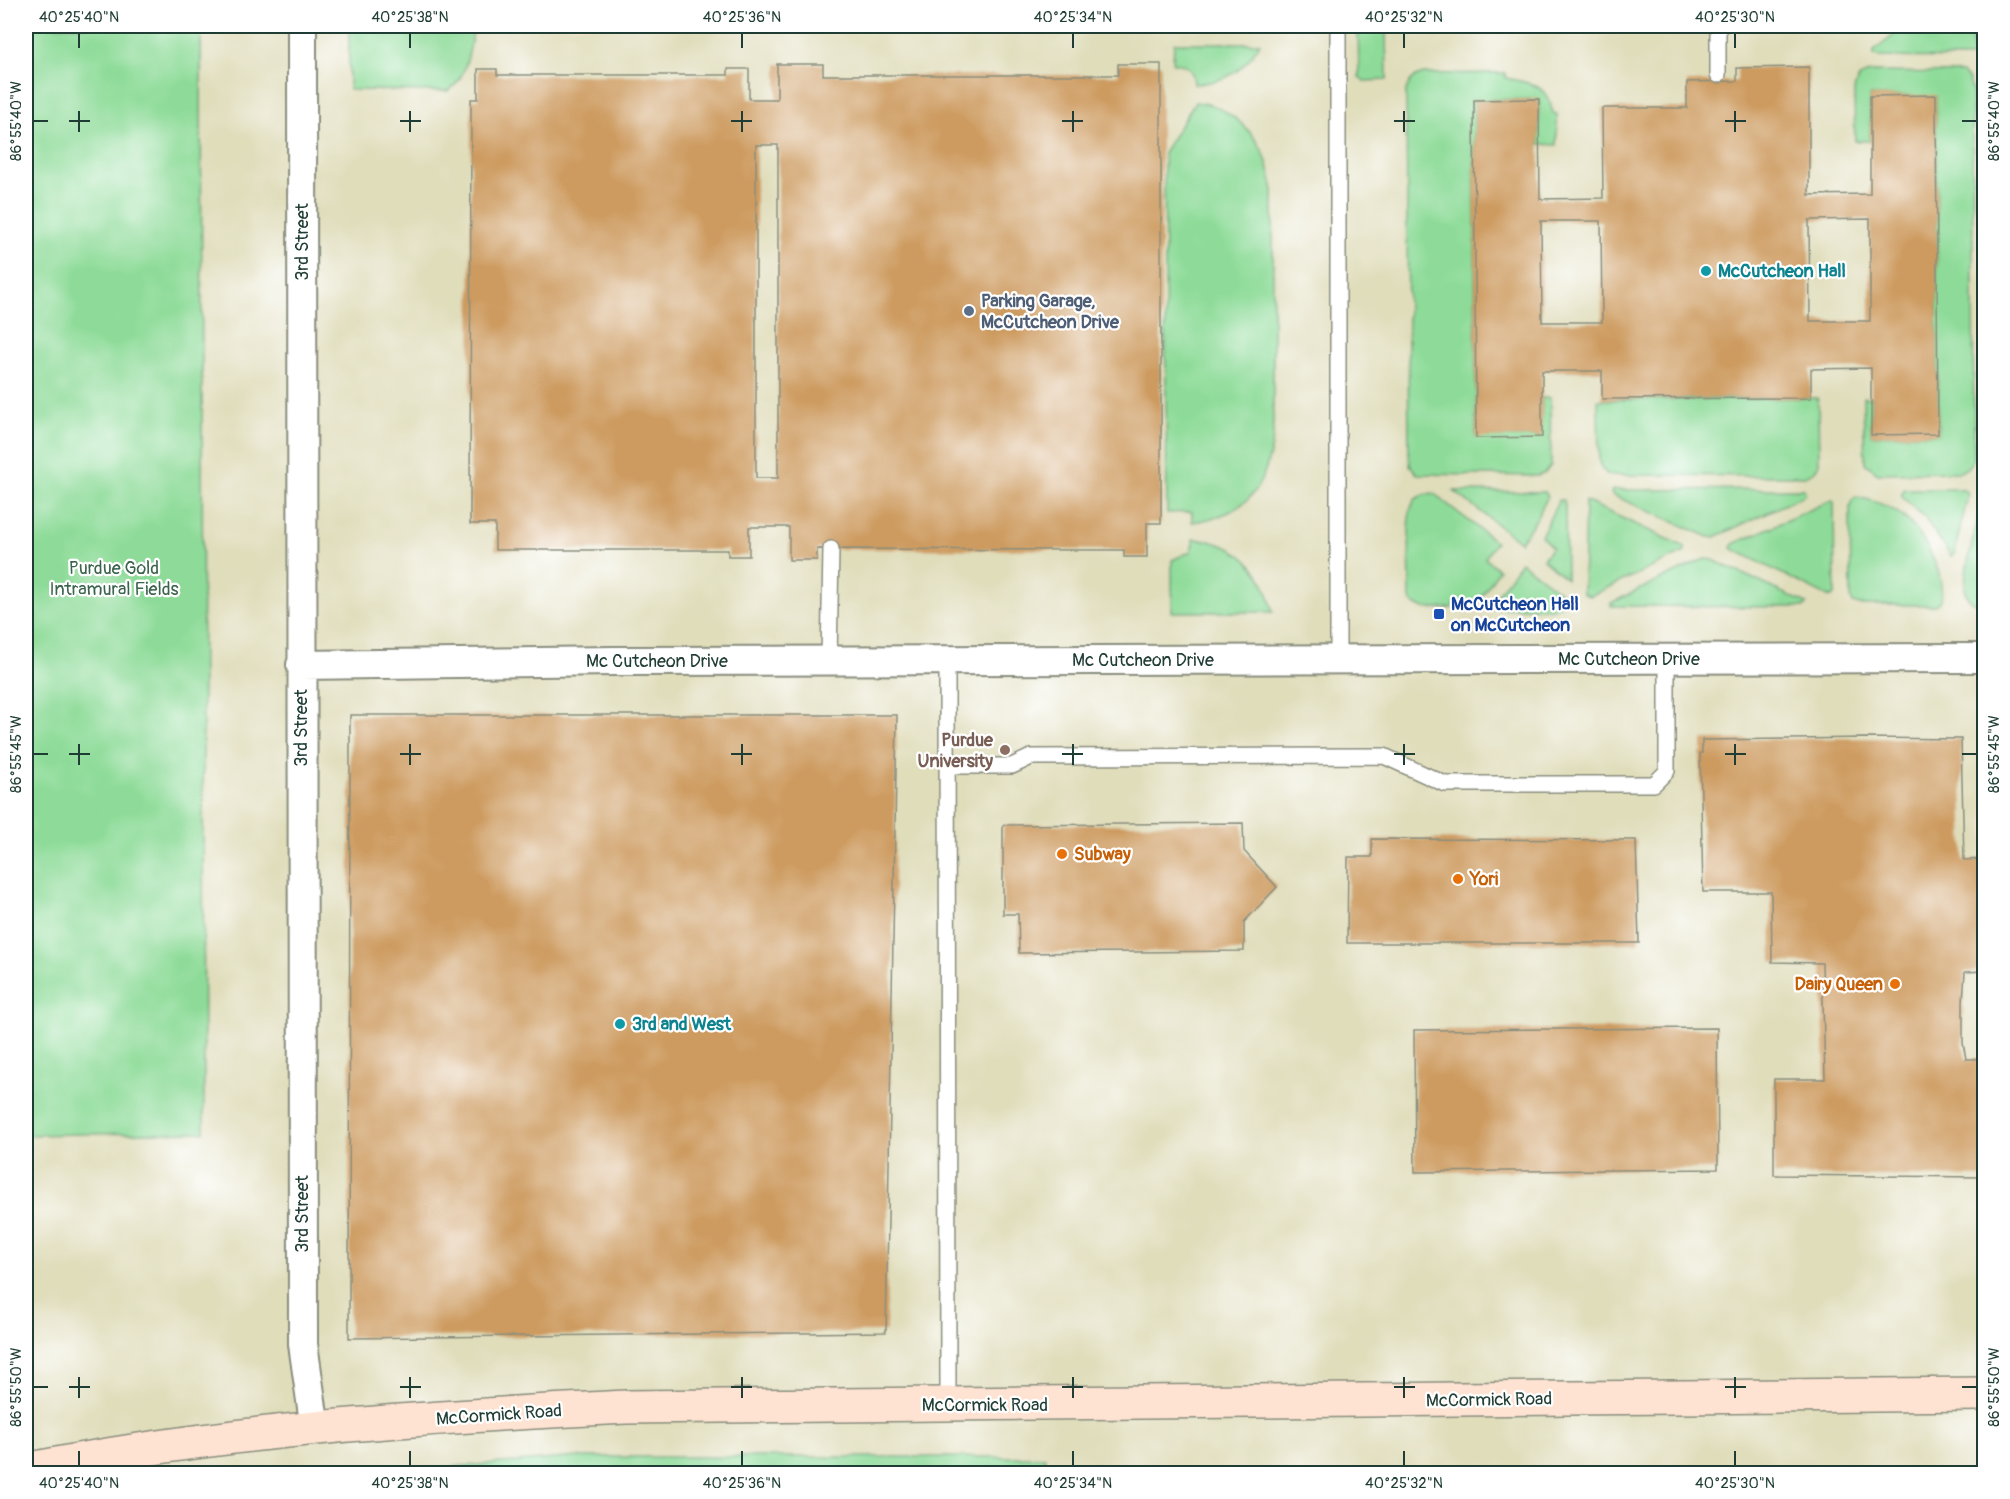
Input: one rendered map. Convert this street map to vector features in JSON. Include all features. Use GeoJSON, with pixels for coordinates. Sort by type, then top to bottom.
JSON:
{"type":"FeatureCollection","features":[{"type":"Feature","properties":{"kind":"street","name":"3rd Street"},"geometry":{"type":"LineString","coordinates":[[302,26],[303,1344],[315,1429]]}},
{"type":"Feature","properties":{"kind":"street","name":"Mc Cutcheon Drive"},"geometry":{"type":"LineString","coordinates":[[301,665],[946,660],[1984,658]]}},
{"type":"Feature","properties":{"kind":"street","name":"McCormick Road"},"geometry":{"type":"LineString","coordinates":[[26,1470],[130,1452],[247,1436],[482,1415],[626,1407],[1984,1394]]}},
{"type":"Feature","properties":{"kind":"lane"},"geometry":{"type":"LineString","coordinates":[[1338,26],[1338,660]]}},
{"type":"Feature","properties":{"kind":"lane"},"geometry":{"type":"LineString","coordinates":[[1718,26],[1718,75]]}},
{"type":"Feature","properties":{"kind":"lane"},"geometry":{"type":"LineString","coordinates":[[829,661],[831,549]]}},
{"type":"Feature","properties":{"kind":"lane"},"geometry":{"type":"LineString","coordinates":[[947,766],[1012,766],[1031,757],[1384,756],[1445,784],[1654,784],[1667,771],[1667,659]]}},
{"type":"Feature","properties":{"kind":"lane"},"geometry":{"type":"LineString","coordinates":[[946,660],[948,1405]]}},
{"type":"Feature","properties":{"kind":"shaded area","name":"Purdue University"},"geometry":{"type":"Polygon","coordinates":[[[26,26],[1984,26],[1984,1473],[26,1473],[26,26]]]}},
{"type":"Feature","properties":{"kind":"green space","name":"Purdue Gold Intramural Fields"},"geometry":{"type":"Polygon","coordinates":[[[26,26],[201,26],[204,1132],[26,1135],[26,26]]]}},
{"type":"Feature","properties":{"kind":"green space"},"geometry":{"type":"Polygon","coordinates":[[[349,26],[474,26],[463,72],[459,80],[447,91],[349,90],[349,26]]]}},
{"type":"Feature","properties":{"kind":"green space"},"geometry":{"type":"Polygon","coordinates":[[[1358,26],[1386,26],[1387,80],[1364,81],[1359,77],[1358,26]]]}},
{"type":"Feature","properties":{"kind":"green space"},"geometry":{"type":"Polygon","coordinates":[[[1905,26],[1972,26],[1972,58],[1877,57],[1874,55],[1874,51],[1905,26]]]}},
{"type":"Feature","properties":{"kind":"green space"},"geometry":{"type":"Polygon","coordinates":[[[1174,43],[1260,43],[1254,53],[1233,74],[1216,81],[1194,84],[1189,68],[1173,63],[1174,43]]]}},
{"type":"Feature","properties":{"kind":"green space"},"geometry":{"type":"Polygon","coordinates":[[[1871,72],[1962,73],[1969,80],[1972,90],[1974,459],[1967,468],[1960,472],[1878,473],[1865,463],[1863,397],[1871,398],[1871,435],[1938,434],[1936,96],[1870,96],[1870,141],[1855,141],[1854,90],[1860,78],[1871,72]]]}},
{"type":"Feature","properties":{"kind":"green space"},"geometry":{"type":"Polygon","coordinates":[[[1505,73],[1506,78],[1537,86],[1542,90],[1553,113],[1557,114],[1557,145],[1539,144],[1539,99],[1474,100],[1476,437],[1541,437],[1542,398],[1550,398],[1551,465],[1545,473],[1537,476],[1417,474],[1410,465],[1409,453],[1406,91],[1412,79],[1424,74],[1505,73]]]}},
{"type":"Feature","properties":{"kind":"green space"},"geometry":{"type":"Polygon","coordinates":[[[1195,102],[1205,103],[1234,117],[1257,141],[1270,172],[1273,186],[1273,438],[1265,472],[1250,497],[1226,513],[1211,519],[1192,522],[1192,512],[1167,513],[1164,151],[1195,102]]]}},
{"type":"Feature","properties":{"kind":"green space"},"geometry":{"type":"Polygon","coordinates":[[[1818,398],[1819,465],[1814,472],[1805,476],[1608,475],[1599,462],[1598,400],[1818,398]]]}},
{"type":"Feature","properties":{"kind":"green space"},"geometry":{"type":"Polygon","coordinates":[[[1804,489],[1806,493],[1803,496],[1715,537],[1709,537],[1612,495],[1611,492],[1613,490],[1804,489]]]}},
{"type":"Feature","properties":{"kind":"green space"},"geometry":{"type":"Polygon","coordinates":[[[1905,489],[1964,489],[1967,492],[1954,554],[1951,556],[1924,517],[1902,497],[1905,489]]]}},
{"type":"Feature","properties":{"kind":"green space"},"geometry":{"type":"Polygon","coordinates":[[[1454,491],[1545,492],[1548,496],[1535,521],[1520,542],[1454,491]]]}},
{"type":"Feature","properties":{"kind":"green space"},"geometry":{"type":"Polygon","coordinates":[[[1433,493],[1496,542],[1485,558],[1499,570],[1477,603],[1454,603],[1453,608],[1430,609],[1419,606],[1410,599],[1410,512],[1418,497],[1433,493]]]}},
{"type":"Feature","properties":{"kind":"green space"},"geometry":{"type":"Polygon","coordinates":[[[1984,493],[1984,604],[1975,603],[1969,599],[1965,585],[1968,559],[1984,493]]]}},
{"type":"Feature","properties":{"kind":"green space"},"geometry":{"type":"Polygon","coordinates":[[[1856,497],[1876,502],[1895,511],[1922,538],[1939,576],[1941,600],[1935,605],[1859,605],[1853,603],[1851,597],[1850,506],[1856,497]]]}},
{"type":"Feature","properties":{"kind":"green space"},"geometry":{"type":"Polygon","coordinates":[[[1559,500],[1564,500],[1565,507],[1566,579],[1543,559],[1552,547],[1541,536],[1559,500]]]}},
{"type":"Feature","properties":{"kind":"green space"},"geometry":{"type":"Polygon","coordinates":[[[1832,500],[1834,502],[1835,595],[1828,597],[1731,548],[1733,544],[1832,500]]]}},
{"type":"Feature","properties":{"kind":"green space"},"geometry":{"type":"Polygon","coordinates":[[[1585,501],[1685,547],[1685,552],[1590,596],[1583,594],[1585,501]]]}},
{"type":"Feature","properties":{"kind":"green space"},"geometry":{"type":"Polygon","coordinates":[[[1193,539],[1224,545],[1247,560],[1263,582],[1273,612],[1172,612],[1172,560],[1190,552],[1193,539]]]}},
{"type":"Feature","properties":{"kind":"green space"},"geometry":{"type":"Polygon","coordinates":[[[1708,559],[1807,604],[1805,607],[1611,606],[1611,603],[1708,559]]]}},
{"type":"Feature","properties":{"kind":"green space"},"geometry":{"type":"Polygon","coordinates":[[[1521,562],[1565,596],[1561,605],[1554,608],[1492,608],[1492,602],[1521,562]]]}},
{"type":"Feature","properties":{"kind":"green space"},"geometry":{"type":"Polygon","coordinates":[[[579,1457],[1045,1457],[1045,1473],[375,1473],[579,1457]]]}},
{"type":"Feature","properties":{"kind":"building","name":"Parking Garage, McCutcheon Drive"},"geometry":{"type":"Polygon","coordinates":[[[777,64],[823,64],[823,75],[1118,75],[1118,64],[1161,64],[1161,523],[1147,523],[1147,557],[1124,557],[1124,550],[817,549],[817,560],[789,560],[789,527],[749,527],[749,556],[728,556],[728,550],[495,550],[495,524],[470,524],[471,99],[478,99],[478,69],[497,69],[497,75],[728,75],[728,69],[749,69],[749,99],[777,99],[777,64]],[[756,145],[756,478],[778,478],[778,145],[756,145]]]}},
{"type":"Feature","properties":{"kind":"building","name":"McCutcheon Hall"},"geometry":{"type":"Polygon","coordinates":[[[1809,67],[1809,195],[1870,194],[1870,96],[1936,95],[1938,434],[1871,435],[1871,368],[1811,369],[1811,398],[1602,399],[1602,371],[1542,371],[1542,437],[1476,438],[1474,100],[1539,99],[1540,199],[1603,198],[1602,108],[1687,108],[1687,82],[1737,81],[1737,68],[1809,67]],[[1870,219],[1809,220],[1810,321],[1870,321],[1870,219]],[[1541,221],[1542,322],[1602,322],[1601,221],[1541,221]]]}},
{"type":"Feature","properties":{"kind":"building","name":"3rd and West"},"geometry":{"type":"Polygon","coordinates":[[[350,715],[897,715],[886,1332],[349,1338],[350,715]]]}},
{"type":"Feature","properties":{"kind":"building"},"geometry":{"type":"Polygon","coordinates":[[[1961,739],[1964,860],[1984,859],[1984,971],[1965,972],[1963,1043],[1966,1059],[1984,1059],[1984,1177],[1774,1175],[1774,1079],[1825,1079],[1822,963],[1772,962],[1771,892],[1703,892],[1700,753],[1702,753],[1702,740],[1961,739]]]}},
{"type":"Feature","properties":{"kind":"building"},"geometry":{"type":"Polygon","coordinates":[[[1243,823],[1244,851],[1277,887],[1244,922],[1244,951],[1019,953],[1018,914],[1003,914],[1003,825],[1243,823]]]}},
{"type":"Feature","properties":{"kind":"building"},"geometry":{"type":"Polygon","coordinates":[[[1372,839],[1636,840],[1639,943],[1347,943],[1348,857],[1372,857],[1372,839]]]}},
{"type":"Feature","properties":{"kind":"building"},"geometry":{"type":"Polygon","coordinates":[[[1717,1028],[1718,1169],[1415,1172],[1414,1030],[1717,1028]]]}},
{"type":"Feature","properties":{"kind":"place","name":"McCutcheon Hall"},"geometry":{"type":"Point","coordinates":[1706,271]}},
{"type":"Feature","properties":{"kind":"place","name":"Parking Garage, McCutcheon Drive"},"geometry":{"type":"Point","coordinates":[969,311]}},
{"type":"Feature","properties":{"kind":"place","name":"McCutcheon Hall on McCutcheon"},"geometry":{"type":"Point","coordinates":[1439,614]}},
{"type":"Feature","properties":{"kind":"place","name":"Purdue University"},"geometry":{"type":"Point","coordinates":[1005,750]}},
{"type":"Feature","properties":{"kind":"place","name":"Subway"},"geometry":{"type":"Point","coordinates":[1062,854]}},
{"type":"Feature","properties":{"kind":"place","name":"Yori"},"geometry":{"type":"Point","coordinates":[1458,879]}},
{"type":"Feature","properties":{"kind":"place","name":"Dairy Queen"},"geometry":{"type":"Point","coordinates":[1895,984]}},
{"type":"Feature","properties":{"kind":"place","name":"3rd and West"},"geometry":{"type":"Point","coordinates":[620,1024]}}]}
